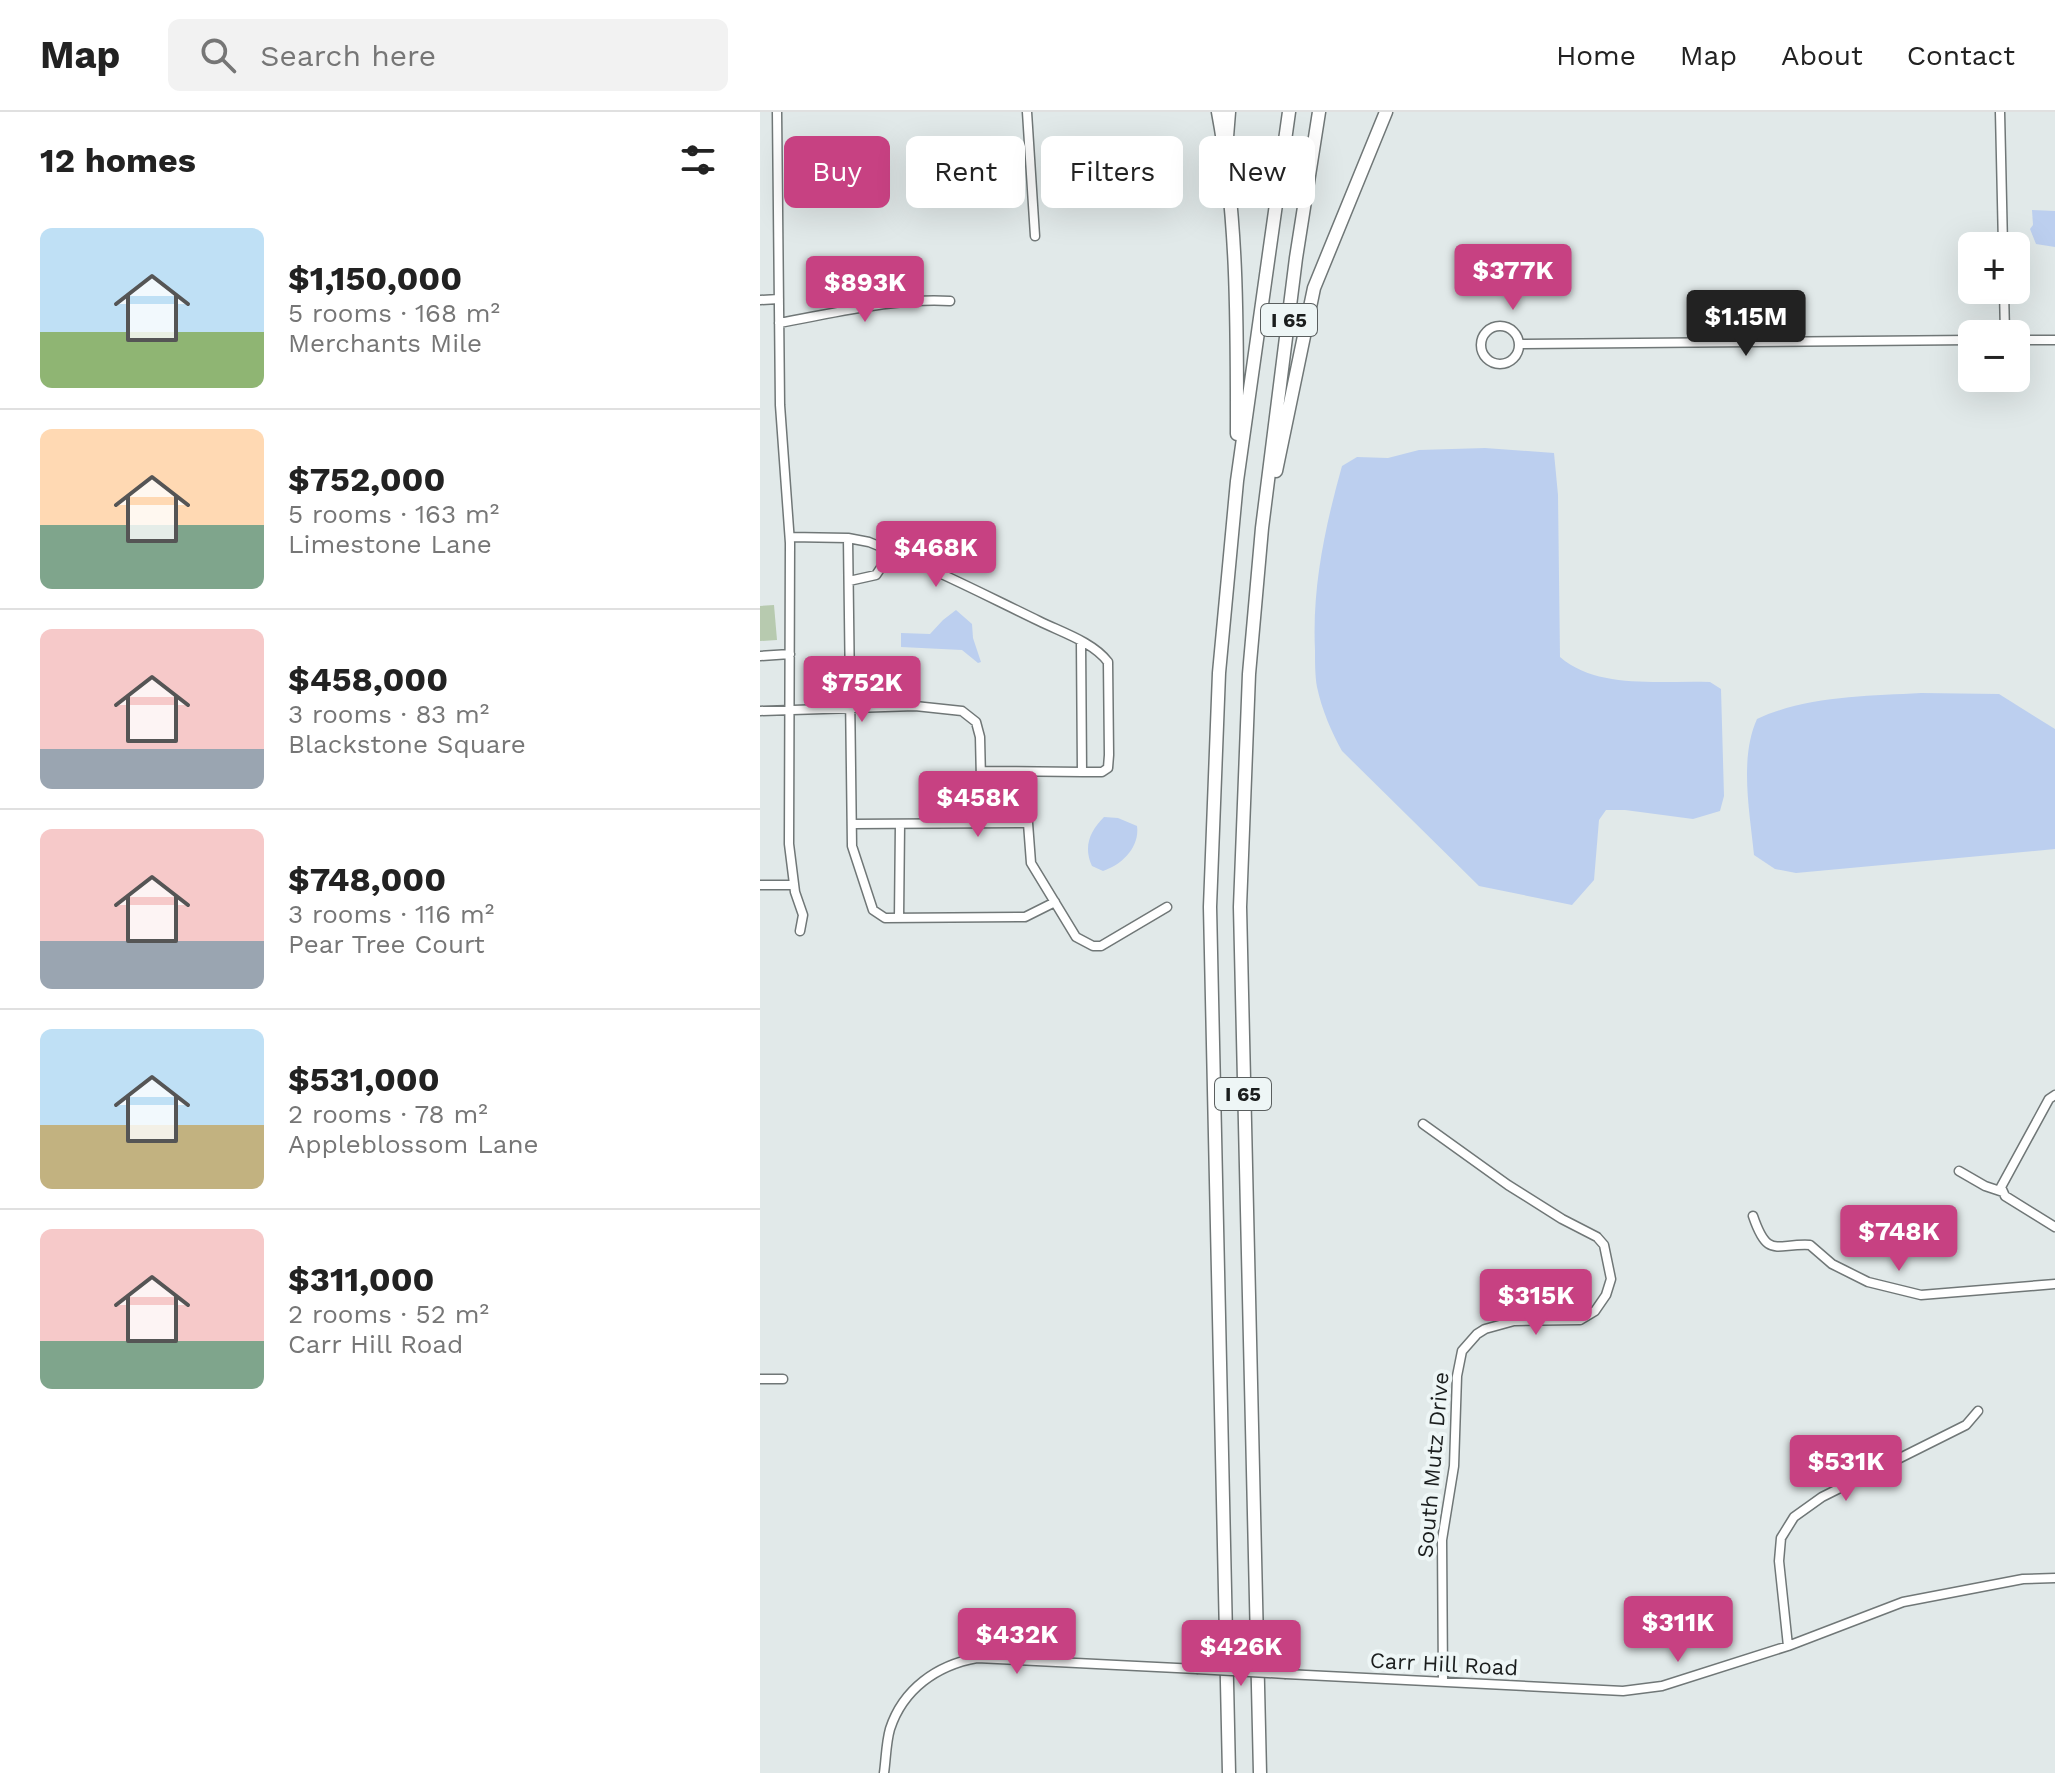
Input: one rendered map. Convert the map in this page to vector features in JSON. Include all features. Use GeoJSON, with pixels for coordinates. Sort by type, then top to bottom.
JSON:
{"type":"FeatureCollection","features":[{"type":"Feature","properties":{"kind":"highway"},"geometry":{"type":"LineString","coordinates":[[1218,112],[1223,136]]}},
{"type":"Feature","properties":{"kind":"highway"},"geometry":{"type":"LineString","coordinates":[[1227,136],[1229,112]]}},
{"type":"Feature","properties":{"kind":"highway","name":"I 65"},"geometry":{"type":"LineString","coordinates":[[1229,1773],[1210,907],[1219,673],[1237,481],[1289,112]]}},
{"type":"Feature","properties":{"kind":"highway","name":"I 65"},"geometry":{"type":"LineString","coordinates":[[1260,1773],[1240,907],[1249,674],[1262,528],[1296,258],[1319,112]]}},
{"type":"Feature","properties":{"kind":"highway"},"geometry":{"type":"LineString","coordinates":[[1262,528],[1269,509],[1314,288],[1384,112]]}},
{"type":"Feature","properties":{"kind":"highway"},"geometry":{"type":"LineString","coordinates":[[1230,208],[1238,313],[1237,481]]}},
{"type":"Feature","properties":{"kind":"street"},"geometry":{"type":"LineString","coordinates":[[777,112],[781,436],[790,537],[789,844],[793,885],[803,915],[800,931]]}},
{"type":"Feature","properties":{"kind":"street"},"geometry":{"type":"LineString","coordinates":[[1027,112],[1035,236]]}},
{"type":"Feature","properties":{"kind":"street"},"geometry":{"type":"LineString","coordinates":[[2000,112],[2003,232]]}},
{"type":"Feature","properties":{"kind":"street"},"geometry":{"type":"LineString","coordinates":[[760,300],[779,299]]}},
{"type":"Feature","properties":{"kind":"street"},"geometry":{"type":"LineString","coordinates":[[779,323],[864,308],[932,300],[950,301]]}},
{"type":"Feature","properties":{"kind":"street"},"geometry":{"type":"LineString","coordinates":[[1504,326],[1515,333],[1519,344],[1511,360],[1500,364],[1488,359],[1481,343],[1487,331],[1504,326]]}},
{"type":"Feature","properties":{"kind":"street"},"geometry":{"type":"LineString","coordinates":[[1519,344],[1958,340]]}},
{"type":"Feature","properties":{"kind":"street"},"geometry":{"type":"LineString","coordinates":[[2030,340],[2055,340]]}},
{"type":"Feature","properties":{"kind":"street"},"geometry":{"type":"LineString","coordinates":[[790,537],[848,538],[892,551],[1081,642],[1108,662],[1108,768],[1102,772],[982,771]]}},
{"type":"Feature","properties":{"kind":"street"},"geometry":{"type":"LineString","coordinates":[[848,538],[852,824],[855,858],[873,910],[885,918],[1025,917],[1055,902]]}},
{"type":"Feature","properties":{"kind":"street"},"geometry":{"type":"LineString","coordinates":[[849,581],[876,575],[892,551]]}},
{"type":"Feature","properties":{"kind":"street"},"geometry":{"type":"LineString","coordinates":[[1081,642],[1082,772]]}},
{"type":"Feature","properties":{"kind":"street"},"geometry":{"type":"LineString","coordinates":[[760,656],[790,654]]}},
{"type":"Feature","properties":{"kind":"street"},"geometry":{"type":"LineString","coordinates":[[760,711],[915,706],[962,711],[976,722],[980,737],[982,823]]}},
{"type":"Feature","properties":{"kind":"street"},"geometry":{"type":"LineString","coordinates":[[1027,772],[1031,863],[1076,937],[1093,946],[1101,946],[1167,907]]}},
{"type":"Feature","properties":{"kind":"street"},"geometry":{"type":"LineString","coordinates":[[852,824],[1028,823]]}},
{"type":"Feature","properties":{"kind":"street"},"geometry":{"type":"LineString","coordinates":[[899,918],[900,824]]}},
{"type":"Feature","properties":{"kind":"street"},"geometry":{"type":"LineString","coordinates":[[760,885],[793,885]]}},
{"type":"Feature","properties":{"kind":"street"},"geometry":{"type":"LineString","coordinates":[[2055,1095],[2049,1099],[2001,1187],[2005,1196],[2055,1227]]}},
{"type":"Feature","properties":{"kind":"street","name":"South Mutz Drive"},"geometry":{"type":"LineString","coordinates":[[1423,1124],[1508,1185],[1597,1237],[1604,1245],[1611,1279],[1606,1295],[1595,1311],[1580,1320],[1514,1321],[1485,1329],[1462,1351],[1457,1376],[1454,1466],[1442,1540],[1443,1681]]}},
{"type":"Feature","properties":{"kind":"street"},"geometry":{"type":"LineString","coordinates":[[1959,1171],[2003,1192]]}},
{"type":"Feature","properties":{"kind":"street"},"geometry":{"type":"LineString","coordinates":[[1753,1216],[1759,1235],[1772,1245],[1781,1248],[1810,1245],[1832,1264],[1868,1282],[1921,1295],[2055,1284]]}},
{"type":"Feature","properties":{"kind":"street"},"geometry":{"type":"LineString","coordinates":[[760,1379],[783,1379]]}},
{"type":"Feature","properties":{"kind":"street"},"geometry":{"type":"LineString","coordinates":[[1788,1646],[1779,1561],[1781,1538],[1794,1517],[1822,1497],[1966,1425],[1978,1411]]}},
{"type":"Feature","properties":{"kind":"street","name":"Carr Hill Road"},"geometry":{"type":"LineString","coordinates":[[884,1773],[890,1731],[904,1700],[925,1679],[956,1662],[977,1658],[1623,1691],[1662,1686],[1788,1646],[1903,1602],[2023,1579],[2055,1578]]}},
{"type":"Feature","properties":{"kind":"green space"},"geometry":{"type":"Polygon","coordinates":[[[774,605],[777,640],[760,641],[760,606],[774,605]]]}},
{"type":"Feature","properties":{"kind":"water"},"geometry":{"type":"Polygon","coordinates":[[[2032,210],[2055,211],[2055,247],[2036,244],[2030,229],[2033,225],[2032,210]]]}},
{"type":"Feature","properties":{"kind":"water"},"geometry":{"type":"Polygon","coordinates":[[[1485,448],[1554,453],[1558,495],[1560,657],[1593,675],[1611,679],[1710,682],[1721,689],[1724,796],[1720,811],[1693,819],[1606,810],[1599,820],[1594,880],[1572,905],[1479,886],[1342,751],[1327,720],[1317,687],[1315,627],[1318,580],[1325,534],[1342,466],[1357,457],[1388,458],[1419,450],[1485,448]]]}},
{"type":"Feature","properties":{"kind":"water"},"geometry":{"type":"Polygon","coordinates":[[[956,610],[972,624],[981,662],[978,663],[962,650],[901,647],[901,633],[930,634],[956,610]]]}},
{"type":"Feature","properties":{"kind":"water"},"geometry":{"type":"Polygon","coordinates":[[[1921,693],[1999,694],[2055,729],[2055,849],[1796,873],[1775,869],[1754,855],[1747,769],[1748,751],[1757,719],[1816,701],[1921,693]]]}},
{"type":"Feature","properties":{"kind":"water"},"geometry":{"type":"Polygon","coordinates":[[[1104,817],[1118,818],[1137,826],[1137,834],[1128,854],[1103,871],[1092,866],[1088,846],[1095,828],[1104,817]]]}}]}
